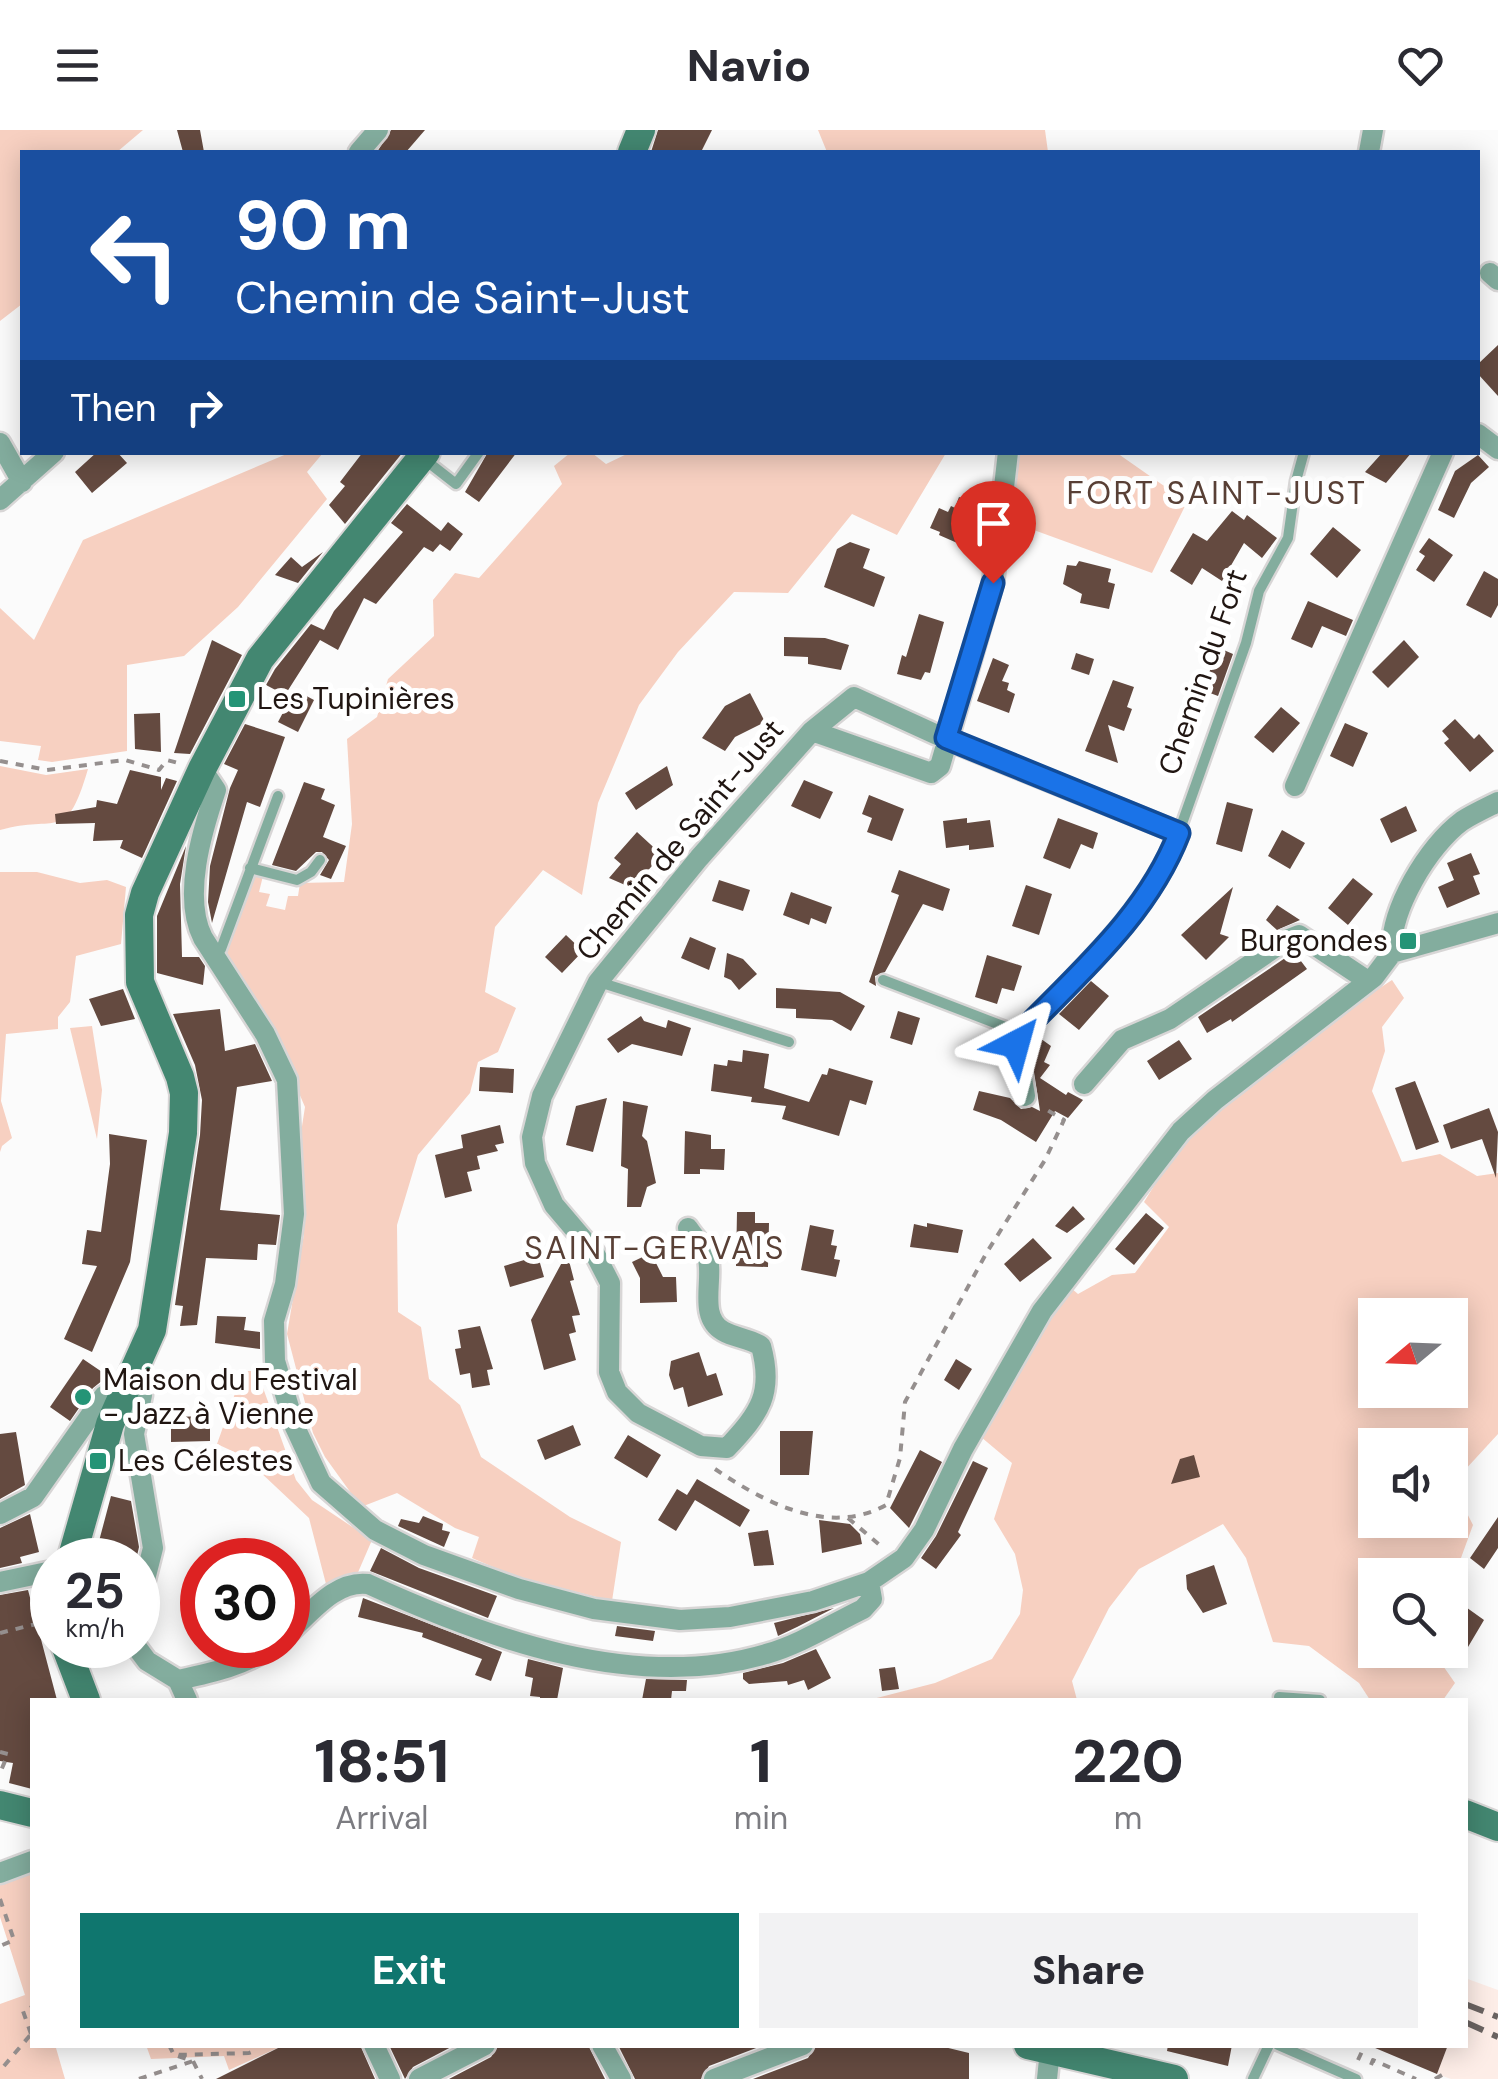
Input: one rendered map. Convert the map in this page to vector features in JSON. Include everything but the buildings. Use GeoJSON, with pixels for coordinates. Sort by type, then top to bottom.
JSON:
{"type":"FeatureCollection","features":[{"type":"Feature","properties":{"kind":"main road"},"geometry":{"type":"LineString","coordinates":[[76,1538],[98,1461],[147,1344],[155,1314],[183,1133],[184,1093],[140,982],[139,915],[144,893],[202,769],[260,659],[424,455]]}},
{"type":"Feature","properties":{"kind":"main road"},"geometry":{"type":"LineString","coordinates":[[73,1668],[85,1698]]}},
{"type":"Feature","properties":{"kind":"main road"},"geometry":{"type":"LineString","coordinates":[[0,1805],[30,1812]]}},
{"type":"Feature","properties":{"kind":"main road"},"geometry":{"type":"LineString","coordinates":[[1468,1815],[1498,1827]]}},
{"type":"Feature","properties":{"kind":"main road"},"geometry":{"type":"LineString","coordinates":[[1039,2048],[1174,2079]]}},
{"type":"Feature","properties":{"kind":"street"},"geometry":{"type":"LineString","coordinates":[[361,150],[378,130]]}},
{"type":"Feature","properties":{"kind":"street"},"geometry":{"type":"LineString","coordinates":[[0,443],[22,482]]}},
{"type":"Feature","properties":{"kind":"street"},"geometry":{"type":"LineString","coordinates":[[0,500],[51,455]]}},
{"type":"Feature","properties":{"kind":"street","name":"Chemin de Saint-Just"},"geometry":{"type":"LineString","coordinates":[[812,731],[932,772],[940,766],[993,583],[1008,455]]}},
{"type":"Feature","properties":{"kind":"street"},"geometry":{"type":"LineString","coordinates":[[1295,786],[1442,455]]}},
{"type":"Feature","properties":{"kind":"street","name":"Chemin de Saint-Just"},"geometry":{"type":"LineString","coordinates":[[701,1446],[638,1412],[617,1392],[609,1372],[610,1283],[594,1252],[554,1204],[535,1163],[532,1137],[542,1096],[598,982],[699,858],[812,731],[854,697],[1179,833]]}},
{"type":"Feature","properties":{"kind":"street"},"geometry":{"type":"LineString","coordinates":[[202,769],[216,790],[202,833],[194,911],[198,930],[265,1034],[287,1080],[294,1214],[285,1284],[274,1321],[274,1361],[295,1427],[322,1484],[375,1530],[424,1555],[519,1589],[608,1611],[680,1620],[730,1617],[813,1602],[869,1582],[904,1558],[924,1530],[962,1449],[1042,1311],[1181,1131],[1215,1100],[1368,982],[1392,953],[1498,922]]}},
{"type":"Feature","properties":{"kind":"street"},"geometry":{"type":"LineString","coordinates":[[1392,953],[1401,906],[1434,851],[1461,822],[1498,802]]}},
{"type":"Feature","properties":{"kind":"street","name":"Chemin du Fort"},"geometry":{"type":"LineString","coordinates":[[1021,1033],[1135,910],[1164,868],[1179,833]]}},
{"type":"Feature","properties":{"kind":"street"},"geometry":{"type":"LineString","coordinates":[[1084,1084],[1122,1040],[1170,1020],[1299,935],[1368,982]]}},
{"type":"Feature","properties":{"kind":"street"},"geometry":{"type":"LineString","coordinates":[[1021,1033],[1016,1044],[1025,1096]]}},
{"type":"Feature","properties":{"kind":"street"},"geometry":{"type":"LineString","coordinates":[[688,1228],[707,1256],[714,1322],[726,1333],[761,1346],[768,1374],[761,1406],[728,1448],[701,1446]]}},
{"type":"Feature","properties":{"kind":"street"},"geometry":{"type":"LineString","coordinates":[[0,1514],[33,1496],[104,1396],[132,1375],[142,1395],[134,1434],[150,1538]]}},
{"type":"Feature","properties":{"kind":"street"},"geometry":{"type":"LineString","coordinates":[[0,1582],[30,1576]]}},
{"type":"Feature","properties":{"kind":"street"},"geometry":{"type":"LineString","coordinates":[[310,1613],[342,1586],[355,1582],[487,1634],[543,1650],[678,1668],[768,1654],[863,1609],[872,1599],[869,1582]]}},
{"type":"Feature","properties":{"kind":"street"},"geometry":{"type":"LineString","coordinates":[[158,1668],[178,1680],[186,1698]]}},
{"type":"Feature","properties":{"kind":"street"},"geometry":{"type":"LineString","coordinates":[[178,1680],[227,1668]]}},
{"type":"Feature","properties":{"kind":"street"},"geometry":{"type":"LineString","coordinates":[[0,1873],[30,1862]]}},
{"type":"Feature","properties":{"kind":"street"},"geometry":{"type":"LineString","coordinates":[[375,2048],[390,2079]]}},
{"type":"Feature","properties":{"kind":"street"},"geometry":{"type":"LineString","coordinates":[[419,2079],[479,2048]]}},
{"type":"Feature","properties":{"kind":"street"},"geometry":{"type":"LineString","coordinates":[[604,2048],[621,2079]]}},
{"type":"Feature","properties":{"kind":"street"},"geometry":{"type":"LineString","coordinates":[[714,2079],[795,2048]]}},
{"type":"Feature","properties":{"kind":"street"},"geometry":{"type":"LineString","coordinates":[[1039,2048],[1047,2079]]}},
{"type":"Feature","properties":{"kind":"lane"},"geometry":{"type":"LineString","coordinates":[[424,455],[456,484],[477,455]]}},
{"type":"Feature","properties":{"kind":"lane","name":"Chemin du Fort"},"geometry":{"type":"LineString","coordinates":[[1179,833],[1227,700],[1258,590],[1288,538],[1303,455]]}},
{"type":"Feature","properties":{"kind":"lane"},"geometry":{"type":"LineString","coordinates":[[216,956],[278,796]]}},
{"type":"Feature","properties":{"kind":"lane"},"geometry":{"type":"LineString","coordinates":[[250,868],[297,880],[311,872],[320,860]]}},
{"type":"Feature","properties":{"kind":"lane"},"geometry":{"type":"LineString","coordinates":[[883,980],[1021,1033]]}},
{"type":"Feature","properties":{"kind":"lane"},"geometry":{"type":"LineString","coordinates":[[598,982],[789,1042]]}},
{"type":"Feature","properties":{"kind":"lane"},"geometry":{"type":"LineString","coordinates":[[1279,1697],[1293,1698]]}},
{"type":"Feature","properties":{"kind":"lane"},"geometry":{"type":"LineString","coordinates":[[1269,2048],[1255,2076],[1270,2079]]}},
{"type":"Feature","properties":{"kind":"lane"},"geometry":{"type":"LineString","coordinates":[[1285,2048],[1356,2079]]}},
{"type":"Feature","properties":{"kind":"path"},"geometry":{"type":"LineString","coordinates":[[0,762],[47,770],[126,760],[158,770],[167,760],[202,769]]}},
{"type":"Feature","properties":{"kind":"path"},"geometry":{"type":"LineString","coordinates":[[701,1446],[702,1460],[775,1504],[824,1519],[848,1518],[886,1505],[900,1458],[905,1402],[987,1252],[1045,1160],[1064,1120],[1025,1096]]}},
{"type":"Feature","properties":{"kind":"path"},"geometry":{"type":"LineString","coordinates":[[848,1518],[888,1549]]}},
{"type":"Feature","properties":{"kind":"path"},"geometry":{"type":"LineString","coordinates":[[0,1633],[30,1626]]}},
{"type":"Feature","properties":{"kind":"path"},"geometry":{"type":"LineString","coordinates":[[0,1752],[8,1754],[0,1782]]}},
{"type":"Feature","properties":{"kind":"path"},"geometry":{"type":"LineString","coordinates":[[0,1898],[14,1940],[0,1946]]}},
{"type":"Feature","properties":{"kind":"path"},"geometry":{"type":"LineString","coordinates":[[4,2066],[30,2036]]}},
{"type":"Feature","properties":{"kind":"path"},"geometry":{"type":"LineString","coordinates":[[170,2048],[174,2055],[193,2061],[202,2079]]}},
{"type":"Feature","properties":{"kind":"path"},"geometry":{"type":"LineString","coordinates":[[174,2055],[249,2052],[256,2048]]}},
{"type":"Feature","properties":{"kind":"path"},"geometry":{"type":"LineString","coordinates":[[1358,2060],[1364,2048]]}},
{"type":"Feature","properties":{"kind":"path"},"geometry":{"type":"LineString","coordinates":[[1376,2052],[1372,2062],[1416,2079]]}},
{"type":"Feature","properties":{"kind":"path"},"geometry":{"type":"LineString","coordinates":[[139,2079],[193,2061]]}},
{"type":"Feature","properties":{"kind":"path"},"geometry":{"type":"LineString","coordinates":[[1435,2079],[1442,2076]]}},
{"type":"Feature","properties":{"kind":"shaded area"},"geometry":{"type":"Polygon","coordinates":[[[0,130],[143,130],[119,150],[20,150],[20,306],[0,321],[0,130]]]}},
{"type":"Feature","properties":{"kind":"shaded area"},"geometry":{"type":"Polygon","coordinates":[[[818,130],[1045,130],[1048,150],[826,150],[818,130]]]}},
{"type":"Feature","properties":{"kind":"shaded area"},"geometry":{"type":"Polygon","coordinates":[[[284,455],[321,455],[307,472],[327,499],[238,607],[184,656],[127,665],[127,751],[52,762],[38,760],[41,746],[0,741],[0,608],[34,640],[83,540],[284,455]]]}},
{"type":"Feature","properties":{"kind":"shaded area"},"geometry":{"type":"Polygon","coordinates":[[[568,455],[595,455],[606,464],[625,455],[945,455],[897,535],[852,514],[788,593],[734,592],[678,652],[639,705],[598,803],[582,895],[543,870],[495,927],[485,992],[516,1008],[498,1052],[478,1062],[470,1093],[418,1155],[397,1225],[398,1312],[421,1327],[429,1379],[460,1405],[481,1457],[570,1517],[621,1542],[612,1601],[514,1576],[472,1558],[479,1537],[455,1528],[397,1493],[361,1507],[325,1457],[313,1433],[287,1334],[304,1234],[300,1139],[305,1107],[271,1028],[223,952],[250,879],[263,876],[259,892],[270,894],[266,906],[285,910],[288,896],[298,896],[300,883],[344,882],[352,824],[347,739],[377,717],[388,679],[434,636],[433,600],[455,573],[479,578],[562,484],[554,466],[568,455]]]}},
{"type":"Feature","properties":{"kind":"shaded area"},"geometry":{"type":"Polygon","coordinates":[[[1017,455],[1120,455],[1187,502],[1152,573],[1020,525],[1010,513],[1017,455]]]}},
{"type":"Feature","properties":{"kind":"shaded area"},"geometry":{"type":"Polygon","coordinates":[[[0,766],[46,775],[88,769],[66,817],[58,822],[0,830],[0,766]]]}},
{"type":"Feature","properties":{"kind":"shaded area"},"geometry":{"type":"Polygon","coordinates":[[[0,872],[37,872],[80,883],[107,880],[126,887],[121,944],[76,956],[70,1002],[58,1017],[58,1029],[6,1034],[1,1101],[12,1138],[0,1152],[0,872]]]}},
{"type":"Feature","properties":{"kind":"shaded area"},"geometry":{"type":"Polygon","coordinates":[[[1392,980],[1404,998],[1382,1027],[1385,1051],[1372,1091],[1402,1162],[1440,1154],[1477,1176],[1498,1173],[1498,1434],[1468,1467],[1468,1428],[1358,1428],[1358,1538],[1468,1538],[1468,1515],[1473,1525],[1461,1558],[1358,1558],[1358,1668],[1445,1668],[1455,1683],[1444,1698],[1369,1698],[1359,1683],[1309,1646],[1273,1642],[1246,1558],[1223,1524],[1139,1569],[1109,1608],[1072,1681],[1076,1698],[877,1698],[935,1683],[992,1659],[1020,1614],[1023,1590],[1015,1554],[994,1519],[1012,1463],[981,1437],[1071,1288],[1078,1294],[1112,1275],[1135,1273],[1169,1227],[1144,1202],[1175,1152],[1198,1128],[1392,980]]]}},
{"type":"Feature","properties":{"kind":"shaded area"},"geometry":{"type":"Polygon","coordinates":[[[92,1026],[102,1090],[97,1139],[70,1028],[92,1026]]]}},
{"type":"Feature","properties":{"kind":"shaded area"},"geometry":{"type":"Polygon","coordinates":[[[243,1371],[257,1371],[296,1480],[312,1500],[372,1540],[356,1577],[347,1576],[326,1584],[309,1518],[243,1456],[217,1444],[243,1371]]]}},
{"type":"Feature","properties":{"kind":"shaded area"},"geometry":{"type":"Polygon","coordinates":[[[30,1872],[30,2048],[56,2048],[65,2079],[0,2079],[0,2004],[25,1995],[0,1917],[0,1884],[30,1872]]]}},
{"type":"Feature","properties":{"kind":"shaded area"},"geometry":{"type":"Polygon","coordinates":[[[1468,1979],[1498,1990],[1498,2079],[1451,2079],[1437,2074],[1447,2048],[1468,2048],[1468,1979]]]}},
{"type":"Feature","properties":{"kind":"shaded area"},"geometry":{"type":"Polygon","coordinates":[[[147,2048],[277,2048],[229,2070],[224,2056],[151,2059],[147,2048]]]}},
{"type":"Feature","properties":{"kind":"railway"},"geometry":{"type":"LineString","coordinates":[[1468,2005],[1498,2017]]}},
{"type":"Feature","properties":{"kind":"railway"},"geometry":{"type":"LineString","coordinates":[[1468,2023],[1498,2037]]}},
{"type":"Feature","properties":{"kind":"place","name":"Les Tupinières"},"geometry":{"type":"Point","coordinates":[237,699]}},
{"type":"Feature","properties":{"kind":"place","name":"Burgondes"},"geometry":{"type":"Point","coordinates":[1408,941]}},
{"type":"Feature","properties":{"kind":"place","name":"Maison du Festival - Jazz à Vienne"},"geometry":{"type":"Point","coordinates":[83,1397]}},
{"type":"Feature","properties":{"kind":"place","name":"Les Célestes"},"geometry":{"type":"Point","coordinates":[98,1461]}},
{"type":"Feature","properties":{"kind":"district","name":"FORT SAINT-JUST"},"geometry":{"type":"Point","coordinates":[1217,493]}},
{"type":"Feature","properties":{"kind":"district","name":"SAINT-GERVAIS"},"geometry":{"type":"Point","coordinates":[655,1248]}},
{"type":"Feature","properties":{"kind":"route"},"geometry":{"type":"LineString","coordinates":[[993,583],[946,738],[1179,833],[1164,868],[1135,910],[1021,1033],[1016,1044]]}}]}
